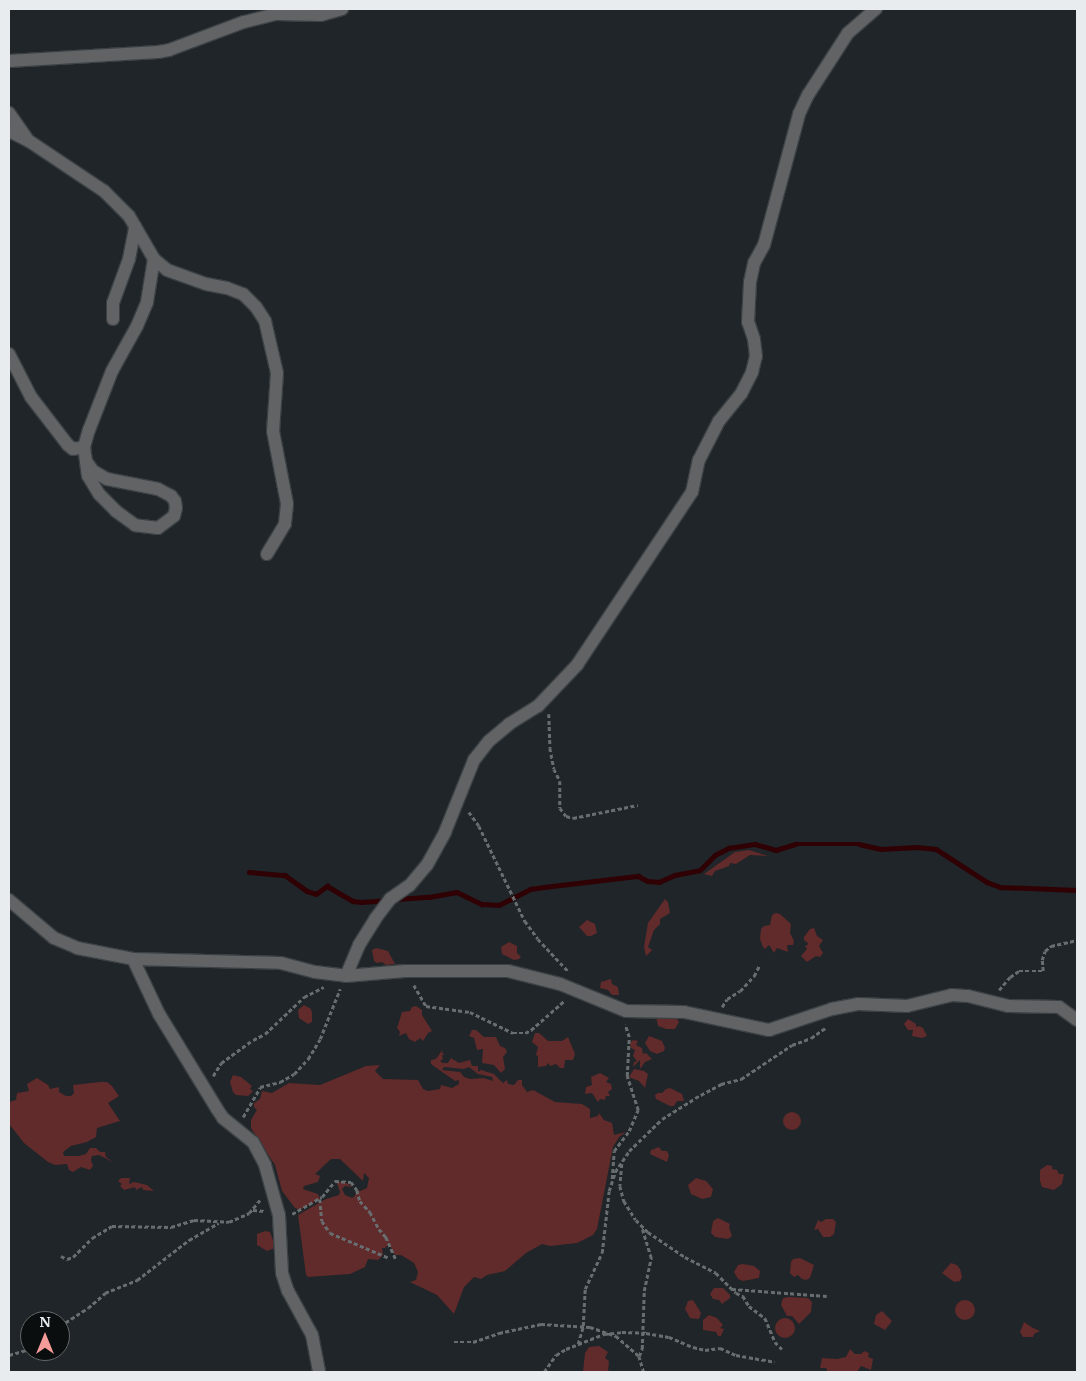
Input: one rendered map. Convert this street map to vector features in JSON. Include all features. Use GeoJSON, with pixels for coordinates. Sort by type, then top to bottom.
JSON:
{"type":"FeatureCollection","features":[{"type":"Feature","properties":{"kind":"street"},"geometry":{"type":"LineString","coordinates":[[9,61],[141,54],[169,50],[244,22],[280,12],[321,15],[342,9]]}},
{"type":"Feature","properties":{"kind":"street"},"geometry":{"type":"LineString","coordinates":[[346,976],[359,945],[375,919],[390,899],[410,886],[427,865],[445,832],[474,760],[489,742],[509,724],[538,706],[577,665],[692,492],[699,460],[719,421],[741,394],[752,372],[756,356],[754,339],[748,322],[750,282],[754,263],[764,244],[799,114],[808,94],[848,33],[876,9]]}},
{"type":"Feature","properties":{"kind":"street"},"geometry":{"type":"LineString","coordinates":[[9,113],[29,141]]}},
{"type":"Feature","properties":{"kind":"street"},"geometry":{"type":"LineString","coordinates":[[9,131],[29,141],[104,191],[129,216],[154,260],[167,270],[206,284],[227,288],[243,294],[256,307],[265,321],[277,373],[273,431],[287,504],[285,524],[267,554]]}},
{"type":"Feature","properties":{"kind":"street"},"geometry":{"type":"LineString","coordinates":[[113,319],[113,303],[129,259],[135,227]]}},
{"type":"Feature","properties":{"kind":"street"},"geometry":{"type":"LineString","coordinates":[[86,461],[93,471],[107,479],[158,490],[171,496],[175,501],[174,516],[158,528],[135,525],[116,511],[99,494],[88,476],[84,447],[104,388],[137,326],[147,302],[154,260]]}},
{"type":"Feature","properties":{"kind":"street"},"geometry":{"type":"LineString","coordinates":[[9,354],[31,396],[68,445],[73,449],[84,447]]}},
{"type":"Feature","properties":{"kind":"street"},"geometry":{"type":"LineString","coordinates":[[9,900],[54,938],[77,948],[133,959],[281,963],[315,972],[346,976],[405,971],[508,971],[580,991],[626,1011],[684,1012],[769,1030],[832,1009],[858,1004],[907,1006],[952,996],[978,999],[1008,1006],[1059,1007],[1077,1020]]}},
{"type":"Feature","properties":{"kind":"street"},"geometry":{"type":"LineString","coordinates":[[133,959],[159,1014],[223,1118],[253,1142],[265,1165],[279,1215],[282,1273],[288,1291],[312,1335],[319,1372]]}},
{"type":"Feature","properties":{"kind":"path"},"geometry":{"type":"LineString","coordinates":[[551,693],[550,748],[554,768],[560,781],[560,808],[566,816],[573,818],[638,805]]}},
{"type":"Feature","properties":{"kind":"path"},"geometry":{"type":"LineString","coordinates":[[463,788],[468,810],[479,826],[525,921],[538,939],[572,974]]}},
{"type":"Feature","properties":{"kind":"path"},"geometry":{"type":"LineString","coordinates":[[978,999],[998,992],[1010,977],[1019,971],[1043,971],[1042,960],[1045,951],[1061,942],[1077,940]]}},
{"type":"Feature","properties":{"kind":"path"},"geometry":{"type":"LineString","coordinates":[[716,1020],[727,998],[740,990],[754,976],[760,964]]}},
{"type":"Feature","properties":{"kind":"path"},"geometry":{"type":"LineString","coordinates":[[405,971],[426,1006],[470,1012],[513,1033],[525,1033],[531,1030],[573,993],[580,991]]}},
{"type":"Feature","properties":{"kind":"path"},"geometry":{"type":"LineString","coordinates":[[207,1093],[212,1078],[221,1063],[253,1040],[265,1034],[304,997],[346,976]]}},
{"type":"Feature","properties":{"kind":"path"},"geometry":{"type":"LineString","coordinates":[[253,1142],[244,1128],[243,1118],[247,1106],[260,1087],[280,1082],[294,1074],[308,1059],[320,1039],[346,976]]}},
{"type":"Feature","properties":{"kind":"path"},"geometry":{"type":"LineString","coordinates":[[611,1186],[614,1151],[629,1131],[638,1110],[627,1076],[629,1037],[623,1022]]}},
{"type":"Feature","properties":{"kind":"path"},"geometry":{"type":"LineString","coordinates":[[578,1344],[583,1326],[585,1289],[602,1253],[607,1201],[611,1186],[629,1151],[662,1119],[721,1084],[741,1079],[785,1049],[811,1038],[832,1022]]}},
{"type":"Feature","properties":{"kind":"path"},"geometry":{"type":"LineString","coordinates":[[622,1162],[620,1178],[624,1202],[642,1225],[648,1232],[685,1257],[716,1274],[732,1289],[743,1296],[749,1306],[765,1318],[775,1342],[782,1349]]}},
{"type":"Feature","properties":{"kind":"path"},"geometry":{"type":"LineString","coordinates":[[253,1210],[279,1215],[293,1214],[320,1199],[335,1180],[343,1180],[355,1185],[360,1201],[370,1212],[386,1237],[396,1258]]}},
{"type":"Feature","properties":{"kind":"path"},"geometry":{"type":"LineString","coordinates":[[70,1320],[88,1308],[105,1293],[137,1280],[189,1240],[219,1223],[240,1218],[253,1210],[271,1184]]}},
{"type":"Feature","properties":{"kind":"path"},"geometry":{"type":"LineString","coordinates":[[320,1199],[322,1221],[330,1233],[389,1258]]}},
{"type":"Feature","properties":{"kind":"path"},"geometry":{"type":"LineString","coordinates":[[61,1256],[67,1259],[73,1257],[92,1238],[112,1226],[171,1227],[194,1220],[219,1223]]}},
{"type":"Feature","properties":{"kind":"path"},"geometry":{"type":"LineString","coordinates":[[639,1356],[642,1349],[644,1291],[651,1258],[642,1225]]}},
{"type":"Feature","properties":{"kind":"path"},"geometry":{"type":"LineString","coordinates":[[732,1289],[827,1296]]}},
{"type":"Feature","properties":{"kind":"path"},"geometry":{"type":"LineString","coordinates":[[454,1342],[473,1342],[499,1333],[541,1324],[583,1326],[612,1333],[642,1333],[669,1338],[699,1348],[720,1348],[736,1355],[774,1362]]}},
{"type":"Feature","properties":{"kind":"path"},"geometry":{"type":"LineString","coordinates":[[544,1372],[556,1355],[578,1344],[612,1333]]}},
{"type":"Feature","properties":{"kind":"path"},"geometry":{"type":"LineString","coordinates":[[612,1333],[639,1356],[644,1372]]}},
{"type":"Feature","properties":{"kind":"shaded area"},"geometry":{"type":"Polygon","coordinates":[[[749,850],[768,856],[750,855],[736,864],[730,863],[729,866],[715,871],[712,876],[704,874],[735,852],[749,850]]]}},
{"type":"Feature","properties":{"kind":"shaded area"},"geometry":{"type":"Polygon","coordinates":[[[665,899],[668,902],[670,913],[660,919],[660,924],[654,930],[648,947],[652,950],[646,956],[644,947],[648,923],[665,899]]]}},
{"type":"Feature","properties":{"kind":"shaded area"},"geometry":{"type":"Polygon","coordinates":[[[780,914],[791,924],[790,933],[794,941],[793,945],[787,945],[788,952],[777,948],[774,953],[769,945],[765,949],[760,939],[761,929],[764,926],[770,925],[772,915],[780,914]]]}},
{"type":"Feature","properties":{"kind":"shaded area"},"geometry":{"type":"Polygon","coordinates":[[[587,920],[595,924],[597,933],[591,936],[587,936],[579,927],[587,920]]]}},
{"type":"Feature","properties":{"kind":"shaded area"},"geometry":{"type":"Polygon","coordinates":[[[814,928],[817,936],[823,940],[819,946],[823,953],[820,957],[816,956],[807,962],[801,956],[807,949],[805,946],[809,944],[804,940],[804,937],[810,929],[814,928]]]}},
{"type":"Feature","properties":{"kind":"shaded area"},"geometry":{"type":"Polygon","coordinates":[[[509,942],[517,946],[517,953],[521,957],[519,959],[514,960],[502,954],[501,947],[509,942]]]}},
{"type":"Feature","properties":{"kind":"shaded area"},"geometry":{"type":"Polygon","coordinates":[[[376,948],[388,951],[395,964],[386,965],[382,962],[377,963],[374,961],[372,950],[376,948]]]}},
{"type":"Feature","properties":{"kind":"shaded area"},"geometry":{"type":"Polygon","coordinates":[[[611,979],[612,984],[618,987],[619,995],[612,995],[608,990],[600,988],[601,982],[611,979]]]}},
{"type":"Feature","properties":{"kind":"shaded area"},"geometry":{"type":"Polygon","coordinates":[[[304,1005],[311,1009],[312,1013],[312,1022],[308,1024],[299,1018],[298,1010],[304,1005]]]}},
{"type":"Feature","properties":{"kind":"shaded area"},"geometry":{"type":"Polygon","coordinates":[[[416,1006],[422,1010],[422,1015],[432,1031],[428,1033],[423,1041],[420,1038],[415,1042],[409,1039],[406,1033],[399,1036],[400,1032],[397,1028],[402,1012],[410,1011],[412,1007],[416,1006]]]}},
{"type":"Feature","properties":{"kind":"shaded area"},"geometry":{"type":"Polygon","coordinates":[[[656,1017],[676,1017],[679,1022],[675,1029],[666,1029],[658,1026],[656,1017]]]}},
{"type":"Feature","properties":{"kind":"shaded area"},"geometry":{"type":"Polygon","coordinates":[[[908,1019],[916,1024],[916,1027],[923,1028],[927,1036],[922,1038],[912,1036],[913,1030],[908,1030],[904,1024],[908,1019]]]}},
{"type":"Feature","properties":{"kind":"shaded area"},"geometry":{"type":"Polygon","coordinates":[[[472,1030],[476,1030],[484,1037],[496,1037],[500,1046],[505,1048],[507,1052],[503,1057],[505,1069],[501,1073],[494,1065],[482,1063],[483,1049],[477,1050],[474,1038],[469,1036],[472,1030]]]}},
{"type":"Feature","properties":{"kind":"shaded area"},"geometry":{"type":"Polygon","coordinates":[[[535,1033],[539,1033],[548,1041],[562,1041],[568,1037],[575,1054],[573,1060],[565,1060],[564,1068],[560,1068],[556,1064],[550,1066],[548,1063],[546,1066],[538,1067],[538,1056],[536,1055],[538,1047],[532,1042],[535,1033]]]}},
{"type":"Feature","properties":{"kind":"shaded area"},"geometry":{"type":"Polygon","coordinates":[[[649,1036],[662,1041],[665,1048],[664,1051],[657,1054],[650,1051],[645,1043],[649,1036]]]}},
{"type":"Feature","properties":{"kind":"shaded area"},"geometry":{"type":"Polygon","coordinates":[[[633,1040],[638,1041],[636,1045],[642,1048],[643,1054],[646,1053],[652,1059],[645,1062],[640,1069],[640,1060],[633,1067],[634,1062],[637,1061],[633,1056],[635,1050],[631,1048],[630,1043],[633,1040]]]}},
{"type":"Feature","properties":{"kind":"shaded area"},"geometry":{"type":"Polygon","coordinates":[[[443,1049],[442,1053],[445,1054],[442,1055],[443,1059],[440,1061],[443,1063],[448,1063],[451,1058],[459,1063],[470,1060],[472,1066],[478,1066],[478,1072],[481,1070],[494,1074],[503,1083],[507,1080],[508,1084],[514,1085],[518,1080],[522,1080],[522,1085],[527,1092],[533,1090],[555,1102],[582,1104],[590,1109],[590,1118],[598,1116],[599,1113],[604,1120],[612,1123],[614,1135],[626,1132],[619,1137],[613,1147],[597,1229],[593,1235],[577,1243],[550,1246],[542,1244],[526,1253],[505,1271],[487,1275],[481,1279],[474,1277],[464,1287],[454,1314],[437,1295],[410,1282],[416,1280],[418,1272],[414,1263],[401,1255],[395,1255],[389,1244],[382,1248],[383,1255],[378,1260],[368,1259],[365,1267],[350,1274],[308,1277],[306,1275],[298,1215],[326,1199],[339,1195],[337,1183],[343,1181],[353,1187],[345,1186],[342,1189],[345,1195],[352,1198],[355,1196],[356,1190],[360,1191],[367,1188],[369,1178],[364,1173],[363,1181],[340,1159],[331,1159],[315,1174],[320,1176],[318,1182],[304,1186],[303,1189],[318,1194],[320,1199],[300,1210],[295,1208],[282,1191],[275,1165],[251,1128],[251,1120],[257,1110],[254,1107],[254,1103],[260,1099],[262,1091],[272,1093],[289,1083],[320,1085],[366,1066],[380,1065],[375,1071],[383,1079],[418,1080],[423,1089],[428,1091],[440,1089],[441,1085],[452,1088],[459,1084],[459,1080],[455,1081],[431,1064],[431,1060],[436,1059],[443,1049]],[[444,1067],[442,1070],[460,1072],[464,1077],[470,1079],[484,1078],[493,1081],[492,1077],[478,1074],[469,1067],[464,1069],[444,1067]]]}},
{"type":"Feature","properties":{"kind":"shaded area"},"geometry":{"type":"Polygon","coordinates":[[[634,1069],[648,1074],[645,1088],[639,1081],[629,1077],[634,1069]]]}},
{"type":"Feature","properties":{"kind":"shaded area"},"geometry":{"type":"Polygon","coordinates":[[[600,1073],[609,1078],[606,1082],[611,1084],[612,1089],[608,1092],[610,1096],[606,1096],[605,1100],[600,1099],[598,1102],[592,1093],[585,1094],[586,1087],[592,1085],[591,1077],[600,1073]]]}},
{"type":"Feature","properties":{"kind":"shaded area"},"geometry":{"type":"Polygon","coordinates":[[[233,1075],[241,1077],[252,1086],[250,1089],[253,1091],[248,1096],[236,1095],[233,1092],[230,1082],[233,1075]]]}},
{"type":"Feature","properties":{"kind":"shaded area"},"geometry":{"type":"Polygon","coordinates":[[[37,1078],[48,1085],[50,1089],[59,1087],[59,1092],[66,1096],[71,1096],[74,1093],[73,1085],[107,1082],[112,1086],[119,1096],[108,1103],[120,1121],[97,1128],[96,1137],[87,1142],[71,1146],[63,1152],[64,1156],[79,1156],[86,1154],[90,1148],[96,1148],[100,1152],[105,1152],[106,1157],[113,1162],[99,1155],[92,1156],[93,1166],[90,1170],[81,1167],[73,1172],[69,1170],[67,1164],[55,1165],[48,1162],[24,1143],[9,1124],[9,1102],[16,1100],[17,1093],[29,1091],[27,1084],[37,1078]]]}},
{"type":"Feature","properties":{"kind":"shaded area"},"geometry":{"type":"Polygon","coordinates":[[[670,1088],[682,1094],[684,1101],[677,1101],[674,1106],[670,1106],[656,1099],[655,1095],[670,1088]]]}},
{"type":"Feature","properties":{"kind":"shaded area"},"geometry":{"type":"Polygon","coordinates":[[[788,1112],[796,1112],[801,1117],[799,1128],[788,1130],[783,1125],[783,1117],[788,1112]]]}},
{"type":"Feature","properties":{"kind":"shaded area"},"geometry":{"type":"Polygon","coordinates":[[[659,1147],[662,1151],[667,1151],[669,1155],[667,1162],[650,1154],[651,1150],[659,1147]]]}},
{"type":"Feature","properties":{"kind":"shaded area"},"geometry":{"type":"Polygon","coordinates":[[[1047,1165],[1052,1166],[1052,1169],[1057,1170],[1059,1174],[1064,1174],[1062,1184],[1054,1190],[1042,1187],[1040,1181],[1040,1170],[1047,1165]]]}},
{"type":"Feature","properties":{"kind":"shaded area"},"geometry":{"type":"Polygon","coordinates":[[[121,1178],[130,1178],[129,1184],[134,1182],[147,1185],[154,1191],[143,1190],[142,1187],[136,1190],[135,1187],[124,1190],[120,1186],[122,1184],[118,1181],[121,1178]]]}},
{"type":"Feature","properties":{"kind":"shaded area"},"geometry":{"type":"Polygon","coordinates":[[[696,1178],[706,1181],[713,1189],[711,1197],[702,1199],[691,1194],[688,1185],[696,1178]]]}},
{"type":"Feature","properties":{"kind":"shaded area"},"geometry":{"type":"Polygon","coordinates":[[[718,1218],[730,1224],[732,1236],[728,1239],[715,1237],[711,1233],[713,1221],[718,1218]]]}},
{"type":"Feature","properties":{"kind":"shaded area"},"geometry":{"type":"Polygon","coordinates":[[[826,1219],[833,1219],[836,1222],[834,1234],[830,1237],[823,1237],[818,1229],[814,1230],[818,1220],[821,1222],[826,1219]]]}},
{"type":"Feature","properties":{"kind":"shaded area"},"geometry":{"type":"Polygon","coordinates":[[[265,1231],[270,1232],[275,1246],[275,1248],[267,1251],[257,1245],[257,1234],[265,1231]]]}},
{"type":"Feature","properties":{"kind":"shaded area"},"geometry":{"type":"Polygon","coordinates":[[[800,1258],[814,1265],[810,1278],[806,1280],[798,1275],[794,1277],[790,1273],[793,1259],[800,1258]]]}},
{"type":"Feature","properties":{"kind":"shaded area"},"geometry":{"type":"Polygon","coordinates":[[[951,1263],[957,1265],[960,1269],[962,1277],[960,1281],[954,1282],[942,1273],[951,1263]]]}},
{"type":"Feature","properties":{"kind":"shaded area"},"geometry":{"type":"Polygon","coordinates":[[[738,1265],[754,1266],[760,1271],[759,1278],[743,1281],[738,1279],[734,1272],[738,1265]]]}},
{"type":"Feature","properties":{"kind":"shaded area"},"geometry":{"type":"Polygon","coordinates":[[[714,1288],[723,1288],[730,1295],[730,1298],[722,1304],[719,1300],[713,1299],[710,1294],[714,1288]]]}},
{"type":"Feature","properties":{"kind":"shaded area"},"geometry":{"type":"Polygon","coordinates":[[[783,1298],[808,1298],[812,1302],[811,1312],[799,1324],[792,1316],[787,1316],[781,1305],[783,1298]]]}},
{"type":"Feature","properties":{"kind":"shaded area"},"geometry":{"type":"Polygon","coordinates":[[[693,1300],[701,1313],[699,1319],[690,1318],[685,1309],[688,1301],[693,1300]]]}},
{"type":"Feature","properties":{"kind":"shaded area"},"geometry":{"type":"Polygon","coordinates":[[[965,1300],[972,1303],[975,1310],[972,1317],[965,1320],[958,1317],[955,1310],[958,1303],[965,1300]]]}},
{"type":"Feature","properties":{"kind":"shaded area"},"geometry":{"type":"Polygon","coordinates":[[[882,1311],[892,1321],[885,1330],[874,1324],[876,1315],[882,1311]]]}},
{"type":"Feature","properties":{"kind":"shaded area"},"geometry":{"type":"Polygon","coordinates":[[[709,1315],[717,1318],[723,1325],[720,1328],[724,1329],[721,1336],[718,1336],[716,1332],[703,1330],[703,1320],[709,1315]]]}},
{"type":"Feature","properties":{"kind":"shaded area"},"geometry":{"type":"Polygon","coordinates":[[[785,1318],[792,1321],[795,1328],[792,1335],[785,1338],[778,1335],[775,1328],[778,1321],[785,1318]]]}},
{"type":"Feature","properties":{"kind":"shaded area"},"geometry":{"type":"Polygon","coordinates":[[[1024,1322],[1040,1331],[1034,1334],[1033,1337],[1023,1337],[1020,1332],[1024,1322]]]}},
{"type":"Feature","properties":{"kind":"shaded area"},"geometry":{"type":"Polygon","coordinates":[[[599,1346],[608,1352],[605,1358],[609,1361],[608,1372],[583,1372],[585,1353],[589,1347],[599,1346]]]}},
{"type":"Feature","properties":{"kind":"shaded area"},"geometry":{"type":"Polygon","coordinates":[[[850,1349],[855,1354],[861,1354],[864,1351],[869,1353],[868,1357],[873,1359],[871,1370],[861,1366],[857,1372],[828,1372],[826,1368],[820,1368],[822,1358],[837,1359],[846,1357],[850,1349]]]}},
{"type":"Feature","properties":{"kind":"waterway"},"geometry":{"type":"LineString","coordinates":[[397,899],[429,897],[457,892],[482,904],[499,905],[530,889],[638,876],[648,881],[659,882],[675,875],[700,870],[715,855],[729,848],[755,844],[776,850],[796,844],[859,844],[880,849],[917,847],[936,849],[987,882],[1000,887],[1077,890]]}},
{"type":"Feature","properties":{"kind":"waterway"},"geometry":{"type":"LineString","coordinates":[[249,872],[285,875],[307,891],[316,894],[327,886],[353,901],[387,900]]}}]}
